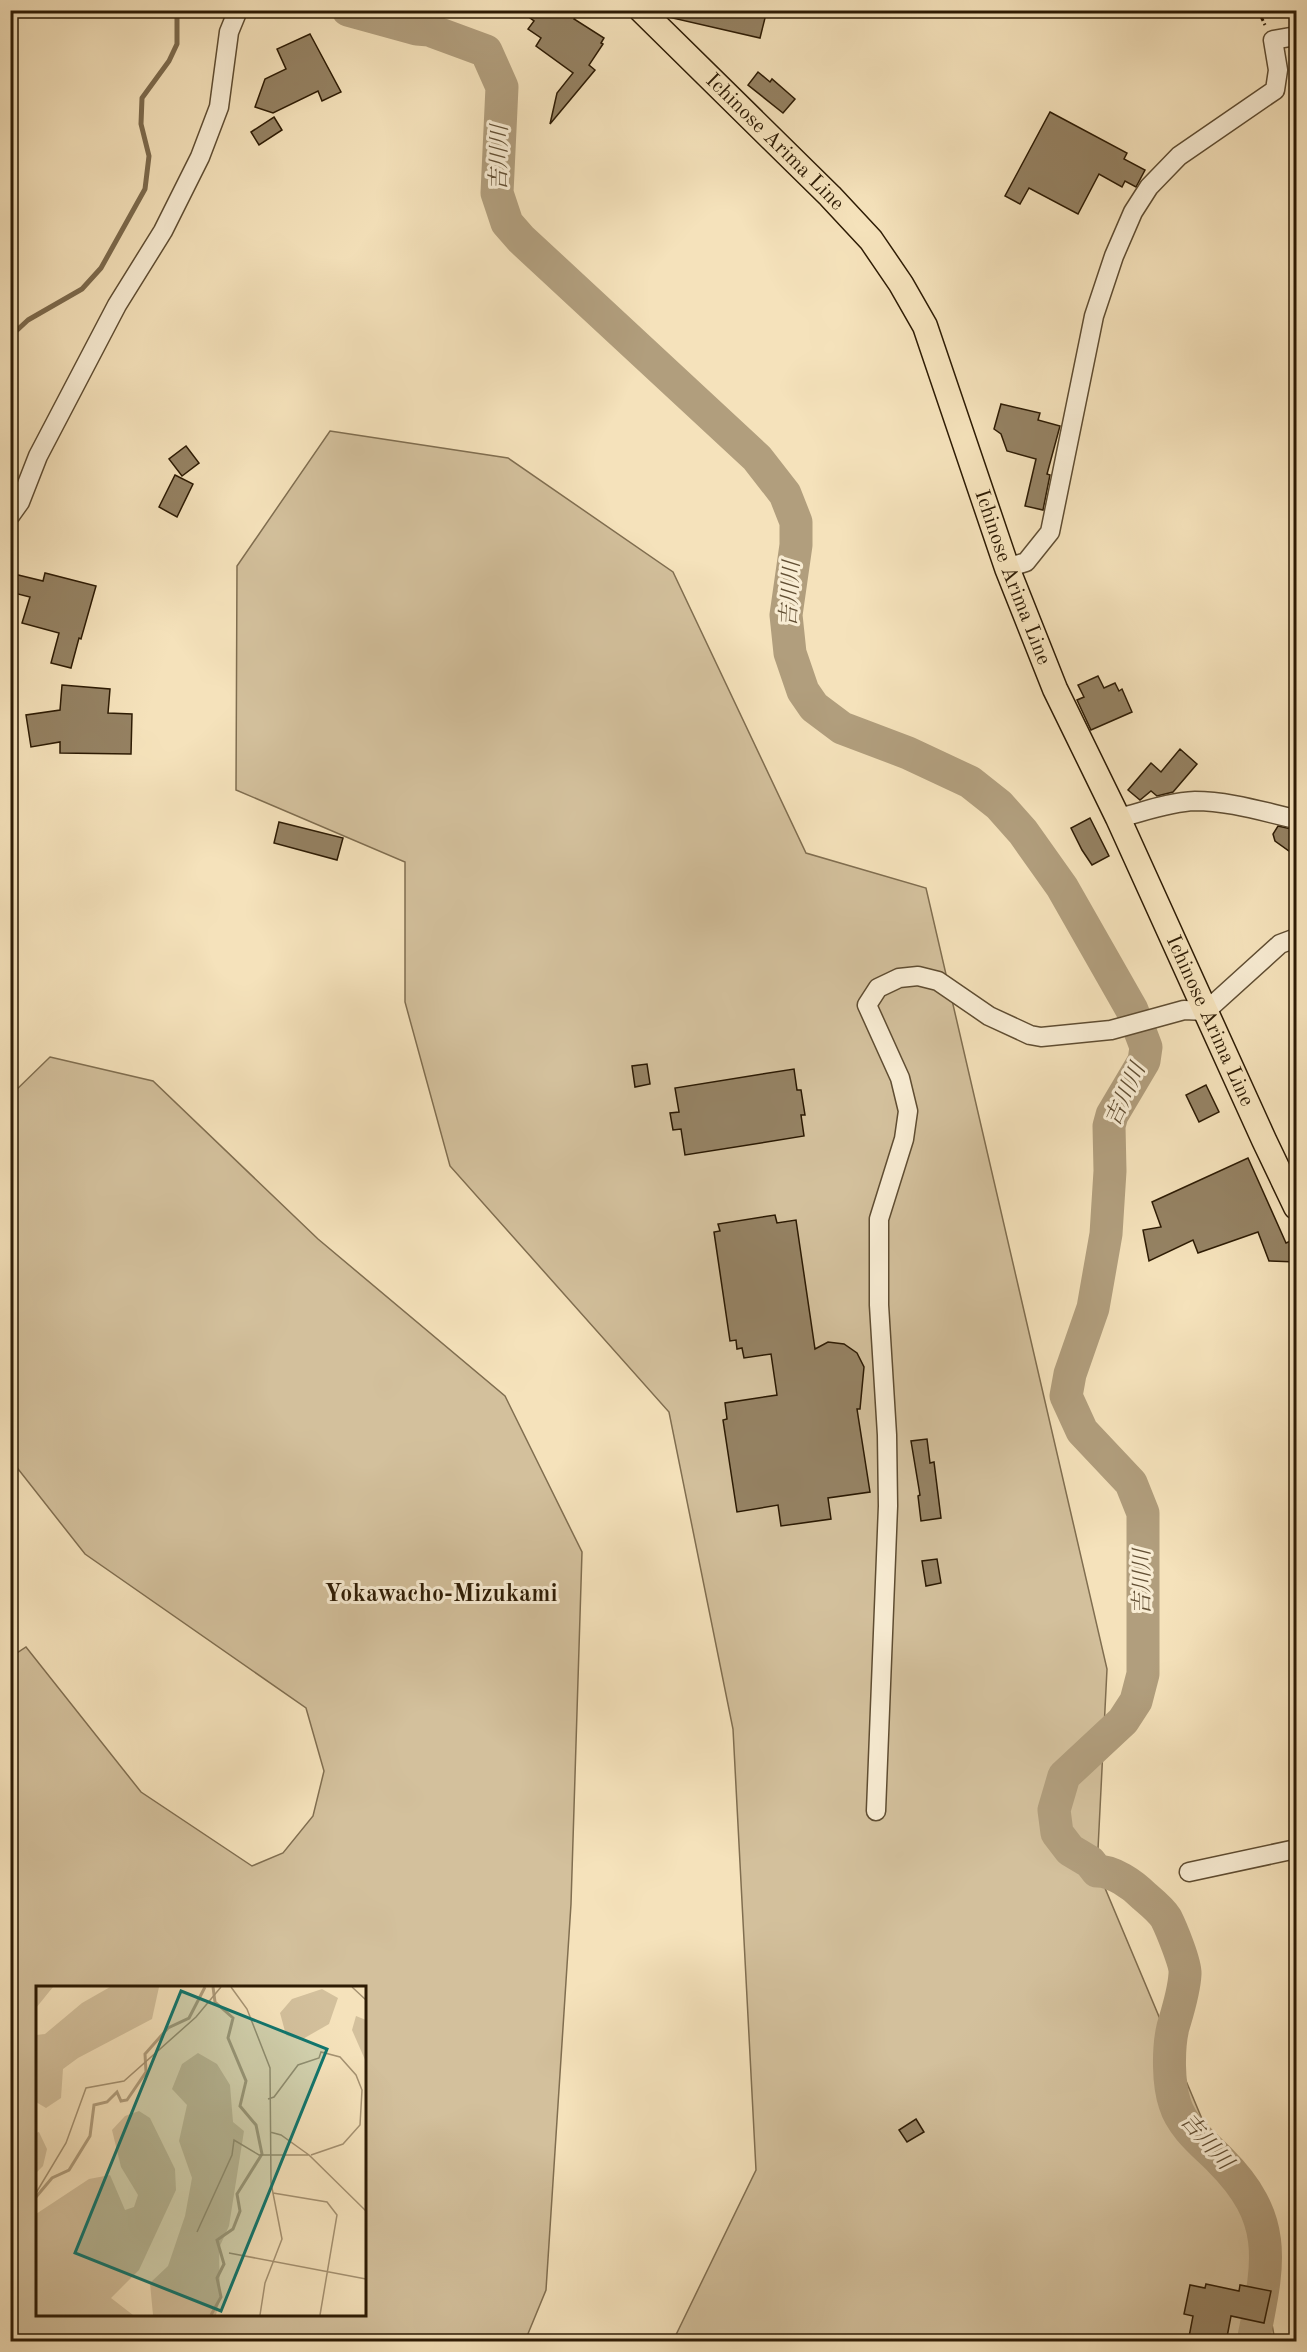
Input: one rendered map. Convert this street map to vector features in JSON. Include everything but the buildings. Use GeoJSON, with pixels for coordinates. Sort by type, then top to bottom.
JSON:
{"type":"FeatureCollection","features":[{"type":"Feature","properties":{"kind":"main road","name":"Ichinose Arima Line"},"geometry":{"type":"LineString","coordinates":[[641,10],[831,196],[871,240],[901,284],[925,326],[1007,568],[1055,689],[1118,818],[1195,1010],[1296,1207]]}},
{"type":"Feature","properties":{"kind":"street"},"geometry":{"type":"LineString","coordinates":[[10,516],[20,502],[43,446],[117,305],[163,231],[200,157],[219,107],[229,32],[238,10]]}},
{"type":"Feature","properties":{"kind":"street"},"geometry":{"type":"LineString","coordinates":[[1007,568],[1026,562],[1050,532],[1094,316],[1114,256],[1133,212],[1149,187],[1179,156],[1275,90],[1278,70],[1273,40],[1296,36]]}},
{"type":"Feature","properties":{"kind":"street"},"geometry":{"type":"LineString","coordinates":[[1118,818],[1195,801],[1222,803],[1296,819]]}},
{"type":"Feature","properties":{"kind":"street"},"geometry":{"type":"LineString","coordinates":[[876,1811],[888,1506],[887,1435],[879,1305],[879,1219],[904,1139],[908,1111],[900,1078],[867,1005],[878,988],[899,978],[918,976],[938,981],[989,1016],[1030,1035],[1041,1037],[1111,1030],[1195,1010],[1280,944],[1296,938]]}},
{"type":"Feature","properties":{"kind":"street"},"geometry":{"type":"LineString","coordinates":[[1189,1872],[1296,1849]]}},
{"type":"Feature","properties":{"kind":"shaded area"},"geometry":{"type":"Polygon","coordinates":[[[330,431],[508,458],[673,572],[806,853],[926,888],[1107,1669],[1097,1869],[1260,2257],[1275,2341],[673,2341],[756,2170],[733,1729],[669,1412],[450,1166],[405,1002],[405,862],[236,790],[237,566],[330,431]]]}},
{"type":"Feature","properties":{"kind":"shaded area"},"geometry":{"type":"Polygon","coordinates":[[[50,1057],[153,1081],[318,1239],[505,1396],[582,1552],[571,1904],[546,2290],[525,2341],[11,2341],[11,1657],[26,1647],[141,1792],[252,1866],[283,1853],[313,1816],[324,1771],[306,1708],[85,1554],[11,1460],[11,1095],[50,1057]]]}},
{"type":"Feature","properties":{"kind":"waterway"},"geometry":{"type":"LineString","coordinates":[[10,342],[14,333],[28,320],[82,289],[101,268],[145,189],[149,156],[141,124],[142,98],[169,61],[177,44],[177,10]]}},
{"type":"Feature","properties":{"kind":"waterway","name":"吉川川"},"geometry":{"type":"LineString","coordinates":[[348,10],[417,29],[429,30],[486,51],[502,87],[497,193],[507,223],[521,239],[757,458],[785,494],[796,522],[796,545],[786,615],[790,653],[803,691],[814,707],[842,728],[908,753],[970,782],[999,805],[1023,832],[1062,887],[1132,1010],[1146,1047],[1144,1061],[1112,1115],[1109,1126],[1110,1171],[1106,1234],[1093,1308],[1070,1374],[1066,1396],[1082,1431],[1131,1483],[1143,1513],[1143,1674],[1136,1701],[1123,1721],[1064,1776],[1054,1810],[1057,1833],[1070,1850],[1090,1862],[1097,1871],[1109,1873],[1128,1883],[1153,1903],[1166,1918],[1178,1946],[1185,1974],[1170,2045],[1170,2076],[1173,2096],[1178,2112],[1188,2128],[1240,2182],[1253,2203],[1261,2224],[1265,2245],[1265,2267],[1253,2342]]}},
{"type":"Feature","properties":{"kind":"district","name":"Yokawacho-Mizukami"},"geometry":{"type":"Point","coordinates":[441,1595]}}]}
